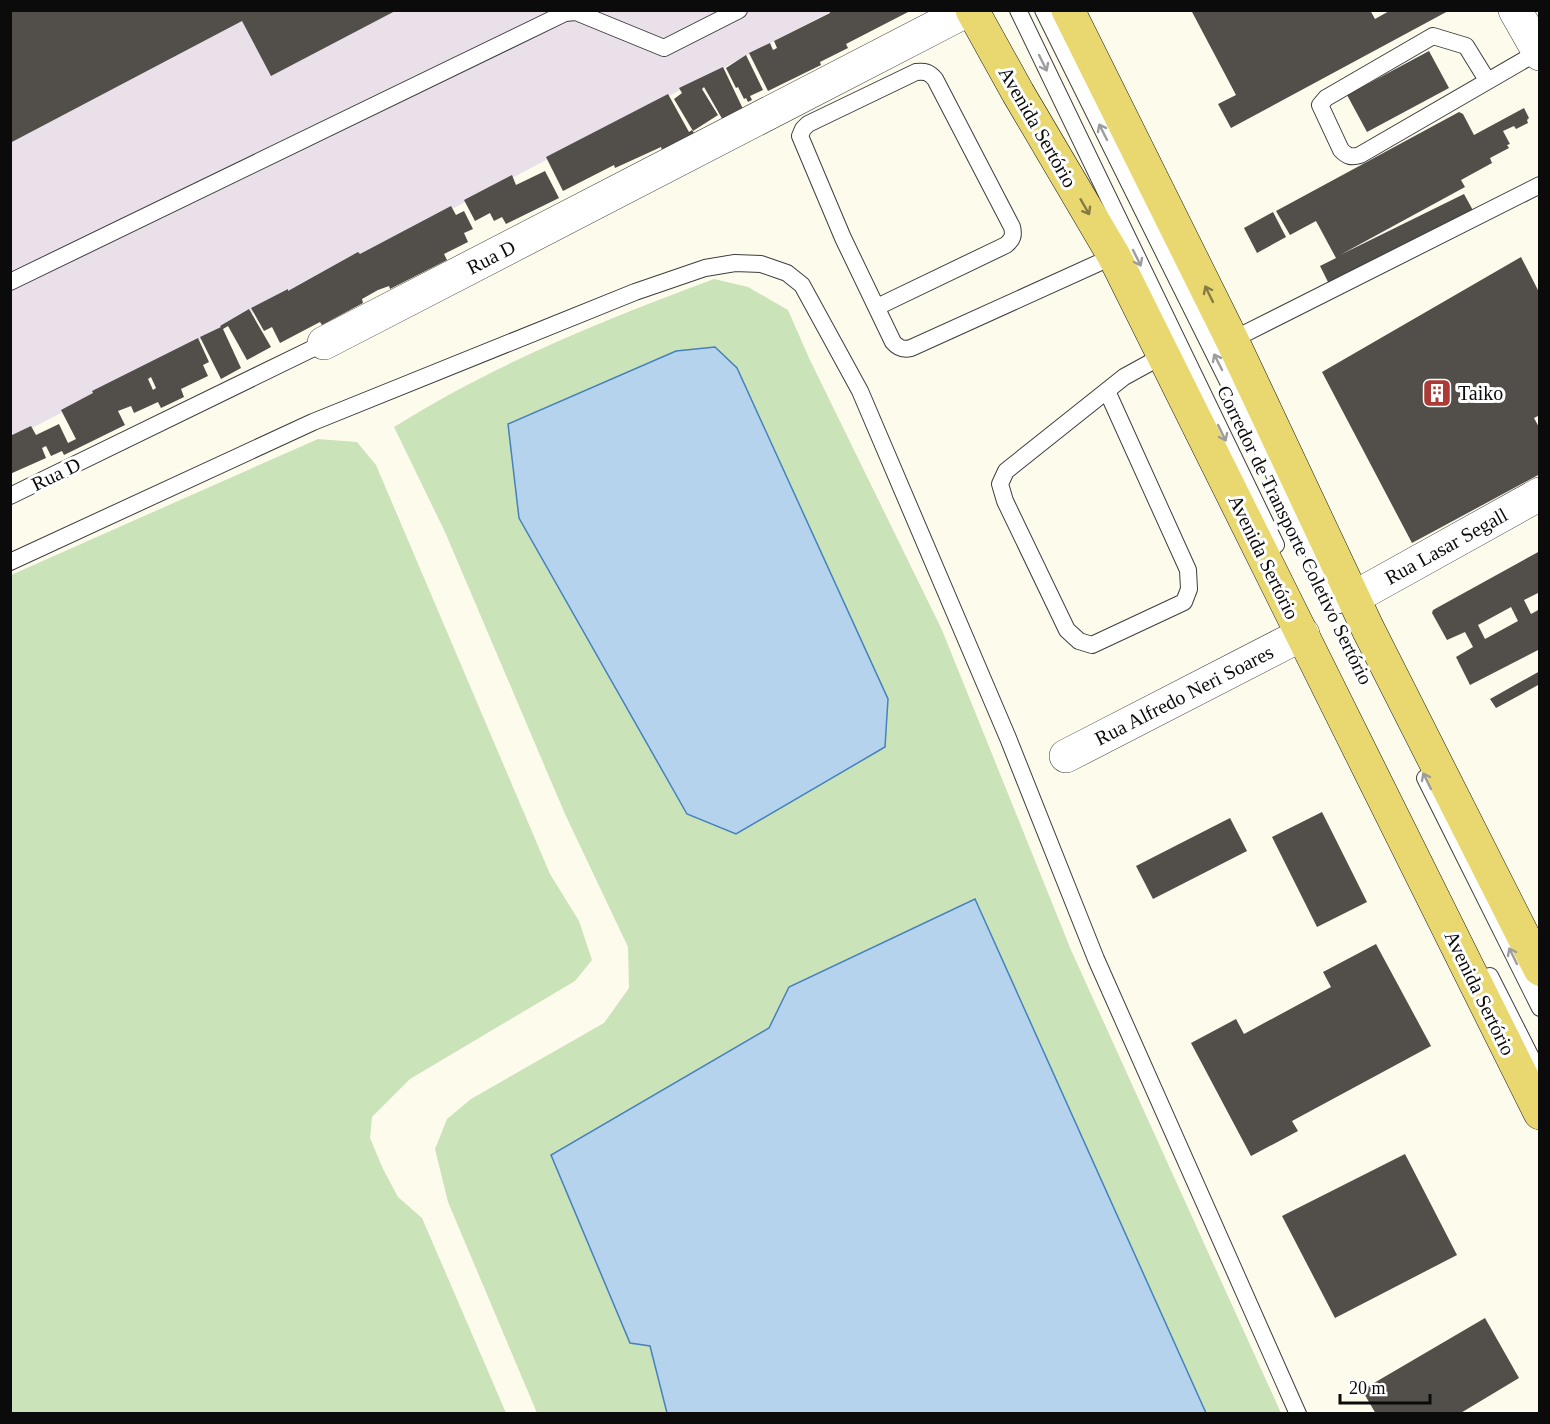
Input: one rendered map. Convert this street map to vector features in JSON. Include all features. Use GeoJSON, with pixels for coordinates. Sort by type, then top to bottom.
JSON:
{"type":"FeatureCollection","features":[{"type":"Feature","properties":{"kind":"main road","name":"Avenida Sertório"},"geometry":{"type":"LineString","coordinates":[[970,10],[1114,256],[1539,1113]]}},
{"type":"Feature","properties":{"kind":"main road"},"geometry":{"type":"LineString","coordinates":[[1068,10],[1232,340],[1353,598],[1539,969]]}},
{"type":"Feature","properties":{"kind":"street","name":"Rua D"},"geometry":{"type":"LineString","coordinates":[[324,343],[970,10]]}},
{"type":"Feature","properties":{"kind":"street"},"geometry":{"type":"LineString","coordinates":[[1515,10],[1539,53]]}},
{"type":"Feature","properties":{"kind":"street","name":"Rua Lasar Segall"},"geometry":{"type":"LineString","coordinates":[[1353,598],[1539,494]]}},
{"type":"Feature","properties":{"kind":"street","name":"Rua Alfredo Neri Soares"},"geometry":{"type":"LineString","coordinates":[[1066,756],[1303,634]]}},
{"type":"Feature","properties":{"kind":"lane"},"geometry":{"type":"LineString","coordinates":[[10,282],[565,12],[576,12],[664,48],[739,10]]}},
{"type":"Feature","properties":{"kind":"lane","name":"Corredor de Transporte Coletivo Sertório"},"geometry":{"type":"LineString","coordinates":[[1018,10],[1299,594],[1433,861]]}},
{"type":"Feature","properties":{"kind":"lane","name":"Corredor de Transporte Coletivo Sertório"},"geometry":{"type":"LineString","coordinates":[[1044,10],[1539,1008]]}},
{"type":"Feature","properties":{"kind":"lane"},"geometry":{"type":"LineString","coordinates":[[1487,80],[1466,46],[1433,36],[1323,100],[1320,105],[1341,150],[1353,157],[1487,80],[1539,53]]}},
{"type":"Feature","properties":{"kind":"lane"},"geometry":{"type":"LineString","coordinates":[[877,307],[1006,245],[1014,234],[935,79],[930,73],[916,72],[808,124],[802,129],[800,136],[843,238],[893,342],[897,347],[904,350],[911,348],[1114,256]]}},
{"type":"Feature","properties":{"kind":"lane"},"geometry":{"type":"LineString","coordinates":[[1232,340],[1539,185]]}},
{"type":"Feature","properties":{"kind":"lane"},"geometry":{"type":"LineString","coordinates":[[10,562],[324,418],[635,292],[705,268],[735,263],[761,264],[786,273],[802,285],[860,391],[1008,738],[1096,959],[1298,1413]]}},
{"type":"Feature","properties":{"kind":"lane","name":"Rua D"},"geometry":{"type":"LineString","coordinates":[[10,496],[324,343]]}},
{"type":"Feature","properties":{"kind":"lane"},"geometry":{"type":"LineString","coordinates":[[1107,391],[1188,570],[1189,590],[1184,602],[1092,645],[1079,641],[1067,630],[1005,501],[1000,484],[1006,471],[1124,377],[1164,355]]}},
{"type":"Feature","properties":{"kind":"lane"},"geometry":{"type":"LineString","coordinates":[[1481,957],[1539,1074]]}},
{"type":"Feature","properties":{"kind":"shaded area"},"geometry":{"type":"Polygon","coordinates":[[[11,11],[832,11],[11,439],[11,11]]]}},
{"type":"Feature","properties":{"kind":"green space"},"geometry":{"type":"Polygon","coordinates":[[[714,279],[748,287],[788,310],[809,358],[942,630],[1071,950],[1281,1413],[537,1413],[448,1202],[435,1149],[447,1119],[471,1099],[604,1023],[629,988],[628,947],[565,814],[445,532],[394,427],[510,363],[591,327],[714,279]]]}},
{"type":"Feature","properties":{"kind":"green space"},"geometry":{"type":"Polygon","coordinates":[[[318,439],[357,442],[376,465],[550,874],[579,921],[592,960],[575,981],[410,1079],[372,1117],[370,1138],[383,1169],[398,1197],[422,1218],[506,1413],[11,1413],[11,575],[318,439]]]}},
{"type":"Feature","properties":{"kind":"water"},"geometry":{"type":"Polygon","coordinates":[[[715,347],[737,368],[888,699],[885,747],[736,834],[687,814],[519,518],[508,424],[676,351],[715,347]]]}},
{"type":"Feature","properties":{"kind":"water"},"geometry":{"type":"Polygon","coordinates":[[[975,899],[1206,1413],[667,1413],[650,1346],[630,1343],[551,1155],[769,1028],[789,987],[975,899]]]}},
{"type":"Feature","properties":{"kind":"building"},"geometry":{"type":"Polygon","coordinates":[[[10,10],[397,10],[271,76],[242,21],[10,143],[10,10]]]}},
{"type":"Feature","properties":{"kind":"building"},"geometry":{"type":"Polygon","coordinates":[[[829,10],[912,10],[846,44],[848,48],[820,62],[821,65],[768,91],[749,53],[770,43],[773,50],[777,48],[774,41],[830,13],[829,10]]]}},
{"type":"Feature","properties":{"kind":"building"},"geometry":{"type":"Polygon","coordinates":[[[1191,10],[1370,10],[1375,19],[1391,10],[1450,10],[1231,128],[1218,104],[1236,95],[1191,10]]]}},
{"type":"Feature","properties":{"kind":"building"},"geometry":{"type":"Polygon","coordinates":[[[1429,51],[1449,88],[1367,132],[1347,95],[1429,51]]]}},
{"type":"Feature","properties":{"kind":"building"},"geometry":{"type":"Polygon","coordinates":[[[746,55],[763,90],[750,96],[752,100],[748,102],[738,87],[736,88],[726,68],[746,55]]]}},
{"type":"Feature","properties":{"kind":"building"},"geometry":{"type":"Polygon","coordinates":[[[723,67],[744,111],[724,122],[704,87],[702,89],[718,115],[693,131],[674,99],[682,93],[679,88],[723,67]]]}},
{"type":"Feature","properties":{"kind":"building"},"geometry":{"type":"Polygon","coordinates":[[[668,94],[689,132],[692,130],[696,136],[663,153],[661,147],[615,168],[614,165],[563,191],[546,157],[668,94]]]}},
{"type":"Feature","properties":{"kind":"building"},"geometry":{"type":"Polygon","coordinates":[[[1524,108],[1529,118],[1528,123],[1516,129],[1514,126],[1503,131],[1510,144],[1507,145],[1509,148],[1490,158],[1492,163],[1461,180],[1465,187],[1340,255],[1464,194],[1475,214],[1329,284],[1320,266],[1336,258],[1316,221],[1290,235],[1276,211],[1459,112],[1463,114],[1474,135],[1524,108]]]}},
{"type":"Feature","properties":{"kind":"building"},"geometry":{"type":"Polygon","coordinates":[[[545,171],[559,198],[506,224],[502,217],[494,221],[490,213],[475,221],[464,200],[512,175],[516,185],[545,171]]]}},
{"type":"Feature","properties":{"kind":"building"},"geometry":{"type":"Polygon","coordinates":[[[451,206],[456,215],[464,211],[473,229],[464,233],[468,242],[444,254],[447,260],[390,289],[389,286],[378,290],[362,299],[363,303],[322,325],[320,322],[280,343],[272,327],[264,331],[251,308],[451,206]]]}},
{"type":"Feature","properties":{"kind":"building"},"geometry":{"type":"Polygon","coordinates":[[[1273,212],[1286,237],[1257,253],[1244,228],[1273,212]]]}},
{"type":"Feature","properties":{"kind":"building","name":"Taiko"},"geometry":{"type":"Polygon","coordinates":[[[1521,257],[1540,294],[1540,415],[1534,418],[1540,429],[1540,474],[1412,543],[1322,372],[1521,257]]]}},
{"type":"Feature","properties":{"kind":"building"},"geometry":{"type":"Polygon","coordinates":[[[249,309],[271,347],[247,360],[228,326],[223,329],[241,368],[221,379],[200,337],[249,309]]]}},
{"type":"Feature","properties":{"kind":"building"},"geometry":{"type":"Polygon","coordinates":[[[198,338],[209,362],[203,365],[208,376],[181,389],[184,397],[161,408],[158,402],[134,413],[131,406],[118,411],[125,425],[64,455],[62,451],[51,456],[46,446],[42,448],[46,458],[10,474],[10,436],[31,426],[36,435],[59,424],[68,443],[76,439],[61,410],[93,393],[92,391],[198,338]],[[151,377],[148,379],[153,390],[156,388],[151,377]]]}},
{"type":"Feature","properties":{"kind":"building"},"geometry":{"type":"Polygon","coordinates":[[[1540,551],[1540,592],[1524,600],[1531,614],[1540,609],[1540,649],[1470,685],[1456,657],[1473,647],[1465,632],[1447,640],[1432,613],[1433,610],[1540,551]],[[1511,607],[1478,625],[1485,639],[1518,621],[1511,607]]]}},
{"type":"Feature","properties":{"kind":"building"},"geometry":{"type":"Polygon","coordinates":[[[1540,671],[1540,684],[1496,708],[1490,699],[1540,671]]]}},
{"type":"Feature","properties":{"kind":"building"},"geometry":{"type":"Polygon","coordinates":[[[1322,812],[1367,902],[1317,927],[1272,837],[1322,812]]]}},
{"type":"Feature","properties":{"kind":"building"},"geometry":{"type":"Polygon","coordinates":[[[1230,818],[1247,851],[1153,899],[1136,866],[1230,818]]]}},
{"type":"Feature","properties":{"kind":"building"},"geometry":{"type":"Polygon","coordinates":[[[1376,944],[1431,1046],[1292,1121],[1298,1131],[1251,1156],[1191,1043],[1236,1019],[1244,1034],[1331,987],[1323,972],[1376,944]]]}},
{"type":"Feature","properties":{"kind":"building"},"geometry":{"type":"Polygon","coordinates":[[[1405,1154],[1457,1255],[1335,1318],[1282,1216],[1405,1154]]]}},
{"type":"Feature","properties":{"kind":"building"},"geometry":{"type":"Polygon","coordinates":[[[1485,1318],[1519,1378],[1459,1414],[1376,1414],[1362,1390],[1485,1318]]]}},
{"type":"Feature","properties":{"kind":"place","name":"Taiko"},"geometry":{"type":"Point","coordinates":[1437,393]}}]}
